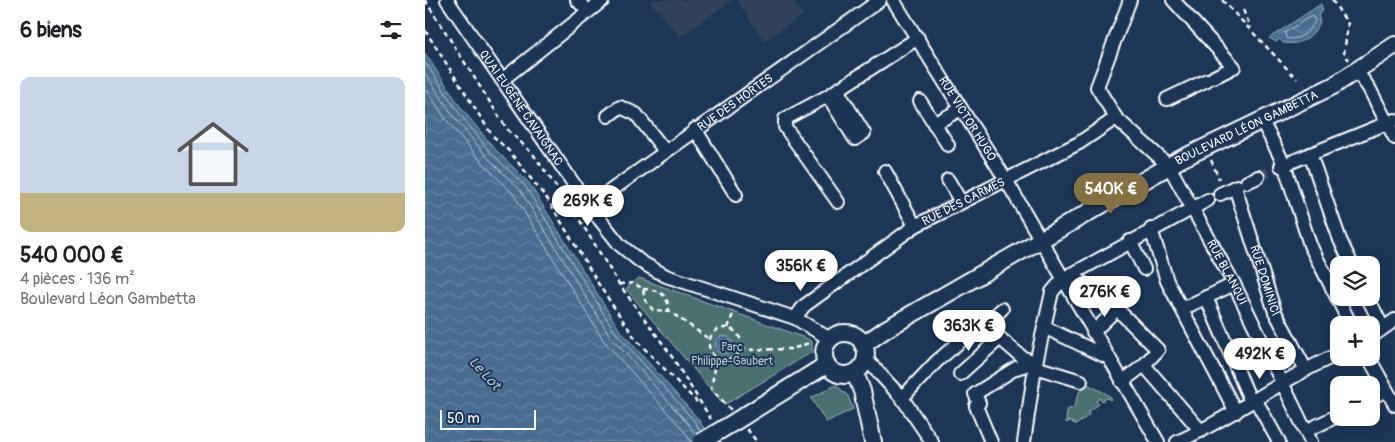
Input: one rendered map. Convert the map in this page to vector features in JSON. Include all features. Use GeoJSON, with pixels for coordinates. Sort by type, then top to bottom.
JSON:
{"type":"FeatureCollection","features":[{"type":"Feature","properties":{"kind":"main road","name":"BOULEVARD LÉON GAMBETTA"},"geometry":{"type":"LineString","coordinates":[[864,351],[886,328],[1039,239],[1169,166],[1357,72],[1395,45]]}},
{"type":"Feature","properties":{"kind":"main road"},"geometry":{"type":"LineString","coordinates":[[847,334],[859,339],[864,351],[860,369],[849,375],[836,374],[826,365],[824,352],[825,335],[847,334]]}},
{"type":"Feature","properties":{"kind":"main road"},"geometry":{"type":"LineString","coordinates":[[701,442],[826,365]]}},
{"type":"Feature","properties":{"kind":"main road"},"geometry":{"type":"LineString","coordinates":[[855,373],[862,390],[873,442]]}},
{"type":"Feature","properties":{"kind":"street","name":"QUAI EUGÈNE CAVAIGNAC"},"geometry":{"type":"LineString","coordinates":[[447,0],[589,206],[620,245],[641,262],[666,276],[795,318],[825,335]]}},
{"type":"Feature","properties":{"kind":"street"},"geometry":{"type":"LineString","coordinates":[[577,0],[589,11]]}},
{"type":"Feature","properties":{"kind":"street"},"geometry":{"type":"LineString","coordinates":[[502,80],[603,0]]}},
{"type":"Feature","properties":{"kind":"street","name":"RUE DES HORTES"},"geometry":{"type":"LineString","coordinates":[[589,206],[695,129],[880,0]]}},
{"type":"Feature","properties":{"kind":"street","name":"RUE VICTOR HUGO"},"geometry":{"type":"LineString","coordinates":[[893,0],[1006,180],[1039,239],[1067,276],[1093,332],[1158,442]]}},
{"type":"Feature","properties":{"kind":"street","name":"RUE BLANQUI"},"geometry":{"type":"LineString","coordinates":[[1130,0],[1095,84],[1117,118],[1169,166],[1234,284],[1309,437]]}},
{"type":"Feature","properties":{"kind":"street"},"geometry":{"type":"LineString","coordinates":[[1167,99],[1232,68],[1173,0]]}},
{"type":"Feature","properties":{"kind":"street"},"geometry":{"type":"LineString","coordinates":[[838,202],[785,127],[785,119],[832,93],[918,38]]}},
{"type":"Feature","properties":{"kind":"street"},"geometry":{"type":"LineString","coordinates":[[1357,72],[1391,122],[1395,138]]}},
{"type":"Feature","properties":{"kind":"street"},"geometry":{"type":"LineString","coordinates":[[920,101],[949,145]]}},
{"type":"Feature","properties":{"kind":"street"},"geometry":{"type":"LineString","coordinates":[[607,116],[620,107],[636,114],[665,151]]}},
{"type":"Feature","properties":{"kind":"street"},"geometry":{"type":"LineString","coordinates":[[934,124],[961,109]]}},
{"type":"Feature","properties":{"kind":"street","name":"RUE DES CARMES"},"geometry":{"type":"LineString","coordinates":[[795,318],[804,306],[915,226],[1079,143],[1117,118]]}},
{"type":"Feature","properties":{"kind":"street"},"geometry":{"type":"LineString","coordinates":[[1262,121],[1282,165],[1311,245],[1346,316]]}},
{"type":"Feature","properties":{"kind":"street"},"geometry":{"type":"LineString","coordinates":[[1282,165],[1391,122]]}},
{"type":"Feature","properties":{"kind":"street"},"geometry":{"type":"LineString","coordinates":[[695,129],[736,196]]}},
{"type":"Feature","properties":{"kind":"street"},"geometry":{"type":"LineString","coordinates":[[1310,154],[1340,240],[1348,256]]}},
{"type":"Feature","properties":{"kind":"street"},"geometry":{"type":"LineString","coordinates":[[885,171],[915,226]]}},
{"type":"Feature","properties":{"kind":"street"},"geometry":{"type":"LineString","coordinates":[[948,180],[961,202]]}},
{"type":"Feature","properties":{"kind":"street","name":"RUE DOMINICI"},"geometry":{"type":"LineString","coordinates":[[1220,194],[1244,183],[1275,312],[1305,368]]}},
{"type":"Feature","properties":{"kind":"street"},"geometry":{"type":"LineString","coordinates":[[1024,442],[1036,364],[1052,292],[1067,276],[1151,229],[1194,209],[1208,200]]}},
{"type":"Feature","properties":{"kind":"street"},"geometry":{"type":"LineString","coordinates":[[1151,229],[1167,281],[1235,412]]}},
{"type":"Feature","properties":{"kind":"street"},"geometry":{"type":"LineString","coordinates":[[1130,241],[1144,269]]}},
{"type":"Feature","properties":{"kind":"street"},"geometry":{"type":"LineString","coordinates":[[1067,276],[1116,310],[1159,350],[1144,365],[1122,382]]}},
{"type":"Feature","properties":{"kind":"street"},"geometry":{"type":"LineString","coordinates":[[1182,309],[1234,284]]}},
{"type":"Feature","properties":{"kind":"street"},"geometry":{"type":"LineString","coordinates":[[1206,297],[1253,401],[1279,442]]}},
{"type":"Feature","properties":{"kind":"street"},"geometry":{"type":"LineString","coordinates":[[1372,306],[1383,328]]}},
{"type":"Feature","properties":{"kind":"street"},"geometry":{"type":"LineString","coordinates":[[985,326],[1002,309]]}},
{"type":"Feature","properties":{"kind":"street"},"geometry":{"type":"LineString","coordinates":[[1093,332],[1116,310]]}},
{"type":"Feature","properties":{"kind":"street"},"geometry":{"type":"LineString","coordinates":[[1380,330],[1395,320]]}},
{"type":"Feature","properties":{"kind":"street"},"geometry":{"type":"LineString","coordinates":[[902,398],[937,361],[982,323],[1023,358],[1081,381]]}},
{"type":"Feature","properties":{"kind":"street"},"geometry":{"type":"LineString","coordinates":[[1044,327],[1107,357]]}},
{"type":"Feature","properties":{"kind":"street"},"geometry":{"type":"LineString","coordinates":[[960,374],[1000,338]]}},
{"type":"Feature","properties":{"kind":"street"},"geometry":{"type":"LineString","coordinates":[[864,351],[902,398],[932,442]]}},
{"type":"Feature","properties":{"kind":"street"},"geometry":{"type":"LineString","coordinates":[[1177,442],[1235,412],[1305,368],[1330,358]]}},
{"type":"Feature","properties":{"kind":"street"},"geometry":{"type":"LineString","coordinates":[[991,442],[976,406],[979,403],[975,394],[1016,368],[1036,364]]}},
{"type":"Feature","properties":{"kind":"street"},"geometry":{"type":"LineString","coordinates":[[1144,365],[1201,431]]}},
{"type":"Feature","properties":{"kind":"street"},"geometry":{"type":"LineString","coordinates":[[1373,366],[1395,406]]}},
{"type":"Feature","properties":{"kind":"street"},"geometry":{"type":"LineString","coordinates":[[1380,393],[1386,390]]}},
{"type":"Feature","properties":{"kind":"street"},"geometry":{"type":"LineString","coordinates":[[1309,437],[1330,422]]}},
{"type":"Feature","properties":{"kind":"path"},"geometry":{"type":"LineString","coordinates":[[425,0],[507,129],[533,154],[545,170],[579,219],[619,284],[669,352],[715,425]]}},
{"type":"Feature","properties":{"kind":"path"},"geometry":{"type":"LineString","coordinates":[[1222,0],[1297,79]]}},
{"type":"Feature","properties":{"kind":"path"},"geometry":{"type":"LineString","coordinates":[[1332,0],[1348,24],[1344,54],[1357,72]]}},
{"type":"Feature","properties":{"kind":"path"},"geometry":{"type":"LineString","coordinates":[[1243,10],[1251,30]]}},
{"type":"Feature","properties":{"kind":"path"},"geometry":{"type":"LineString","coordinates":[[425,30],[492,135],[509,151],[548,200],[601,288],[637,341],[700,404]]}},
{"type":"Feature","properties":{"kind":"path"},"geometry":{"type":"LineString","coordinates":[[1206,147],[1219,179]]}},
{"type":"Feature","properties":{"kind":"path"},"geometry":{"type":"LineString","coordinates":[[619,284],[634,283],[643,289],[664,294],[668,300],[669,311]]}},
{"type":"Feature","properties":{"kind":"path"},"geometry":{"type":"LineString","coordinates":[[643,289],[645,300],[653,310],[669,311],[709,339]]}},
{"type":"Feature","properties":{"kind":"path"},"geometry":{"type":"LineString","coordinates":[[728,328],[738,300]]}},
{"type":"Feature","properties":{"kind":"path"},"geometry":{"type":"LineString","coordinates":[[717,359],[728,360],[738,355],[740,350],[740,338],[728,328],[715,331],[709,339],[709,348],[717,359],[711,388],[757,442]]}},
{"type":"Feature","properties":{"kind":"path"},"geometry":{"type":"LineString","coordinates":[[740,350],[792,349],[825,335]]}},
{"type":"Feature","properties":{"kind":"shaded area"},"geometry":{"type":"Polygon","coordinates":[[[649,0],[732,0],[680,37],[649,0]]]}},
{"type":"Feature","properties":{"kind":"shaded area"},"geometry":{"type":"Polygon","coordinates":[[[737,0],[793,0],[803,15],[764,41],[737,0]]]}},
{"type":"Feature","properties":{"kind":"green space","name":"Parc Philippe-Gaubert"},"geometry":{"type":"Polygon","coordinates":[[[639,278],[808,339],[812,342],[812,352],[724,405],[626,289],[639,278]]]}},
{"type":"Feature","properties":{"kind":"green space"},"geometry":{"type":"Polygon","coordinates":[[[1083,382],[1112,398],[1102,401],[1100,398],[1096,401],[1099,404],[1088,412],[1089,415],[1076,425],[1070,421],[1066,423],[1067,410],[1074,407],[1083,382]]]}},
{"type":"Feature","properties":{"kind":"green space"},"geometry":{"type":"Polygon","coordinates":[[[836,385],[848,396],[853,409],[826,422],[811,398],[836,385]]]}},
{"type":"Feature","properties":{"kind":"water"},"geometry":{"type":"Polygon","coordinates":[[[1321,4],[1323,11],[1318,15],[1320,22],[1310,36],[1300,42],[1289,44],[1283,43],[1280,39],[1276,42],[1269,38],[1321,4]]]}},
{"type":"Feature","properties":{"kind":"water","name":"Le Lot"},"geometry":{"type":"Polygon","coordinates":[[[425,53],[462,109],[495,149],[529,183],[619,329],[699,420],[712,442],[425,442],[425,53]]]}},
{"type":"Feature","properties":{"kind":"water"},"geometry":{"type":"Polygon","coordinates":[[[724,336],[730,339],[733,345],[730,351],[724,354],[718,351],[715,345],[718,339],[724,336]]]}},
{"type":"Feature","properties":{"kind":"tunnel"},"geometry":{"type":"LineString","coordinates":[[1258,177],[1281,166]]}}]}
